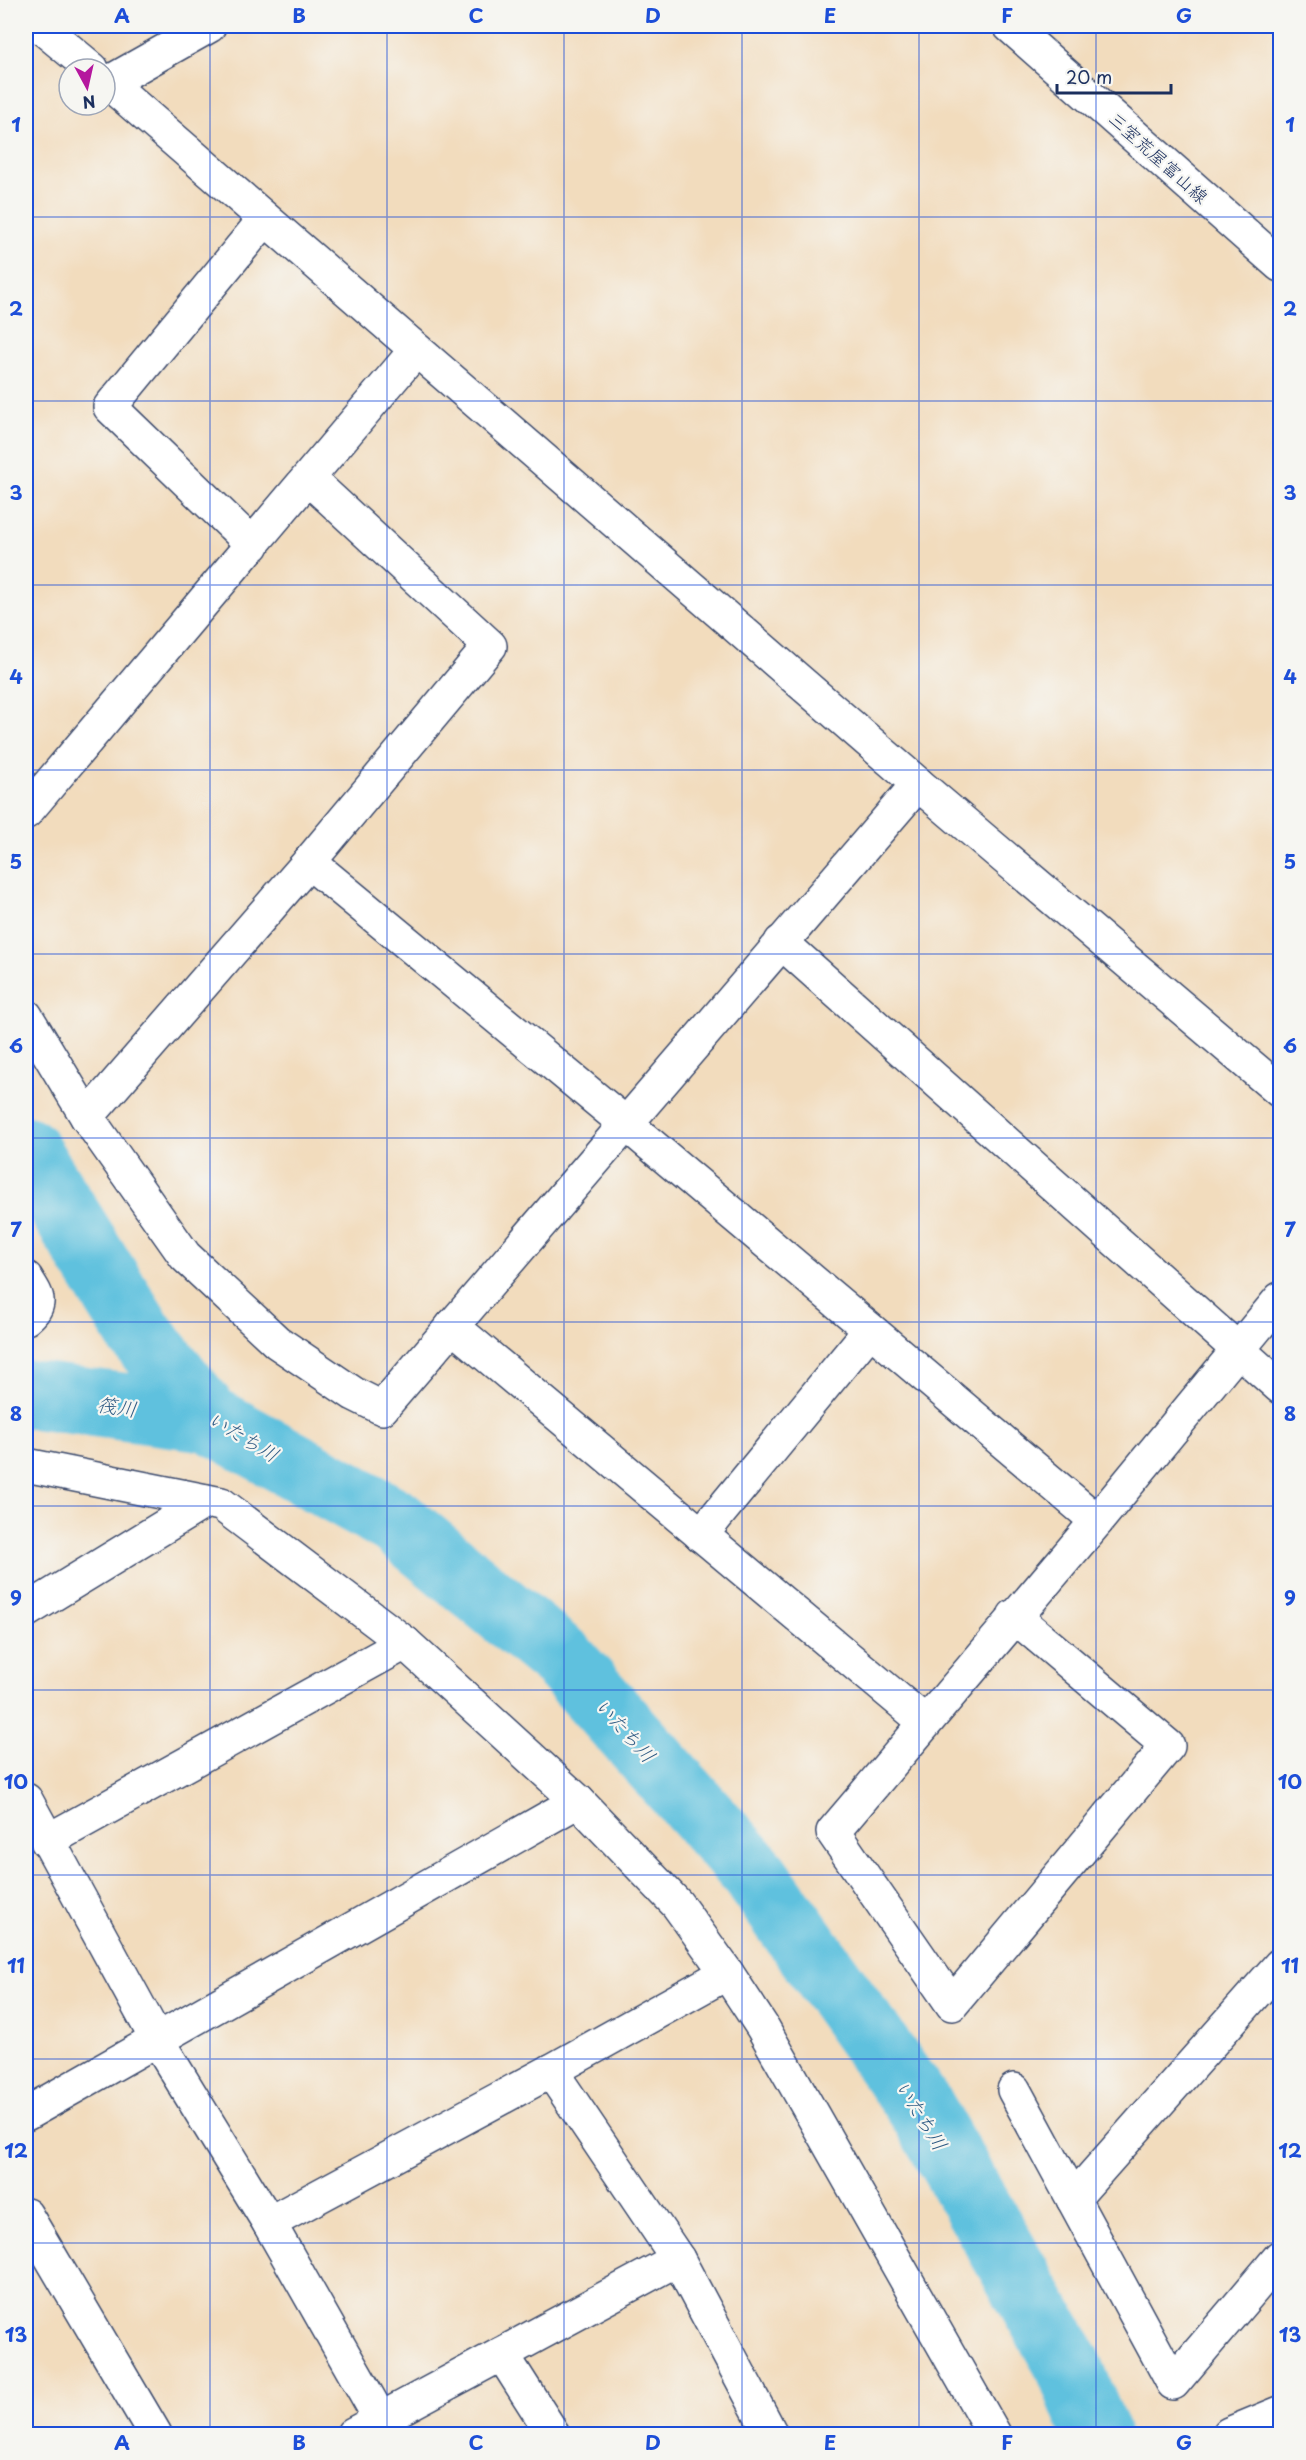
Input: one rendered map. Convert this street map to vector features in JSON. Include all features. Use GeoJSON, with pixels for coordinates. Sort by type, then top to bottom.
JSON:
{"type":"FeatureCollection","features":[{"type":"Feature","properties":{"kind":"street"},"geometry":{"type":"LineString","coordinates":[[40,26],[78,57]]}},
{"type":"Feature","properties":{"kind":"street"},"geometry":{"type":"LineString","coordinates":[[117,70],[209,26]]}},
{"type":"Feature","properties":{"kind":"street","name":"三室荒屋富山線"},"geometry":{"type":"LineString","coordinates":[[1010,26],[1281,265]]}},
{"type":"Feature","properties":{"kind":"street"},"geometry":{"type":"LineString","coordinates":[[117,90],[918,784],[1281,1091]]}},
{"type":"Feature","properties":{"kind":"street"},"geometry":{"type":"LineString","coordinates":[[253,545],[110,407],[265,219]]}},
{"type":"Feature","properties":{"kind":"street"},"geometry":{"type":"LineString","coordinates":[[26,812],[416,350]]}},
{"type":"Feature","properties":{"kind":"street"},"geometry":{"type":"LineString","coordinates":[[87,1117],[309,862],[490,646],[309,479]]}},
{"type":"Feature","properties":{"kind":"street"},"geometry":{"type":"LineString","coordinates":[[26,1016],[87,1117],[185,1256],[277,1342],[354,1394],[382,1408],[918,784]]}},
{"type":"Feature","properties":{"kind":"street"},"geometry":{"type":"LineString","coordinates":[[309,862],[625,1123],[1097,1521]]}},
{"type":"Feature","properties":{"kind":"street"},"geometry":{"type":"LineString","coordinates":[[782,942],[1281,1387]]}},
{"type":"Feature","properties":{"kind":"street"},"geometry":{"type":"LineString","coordinates":[[26,1278],[38,1297],[37,1306],[26,1318]]}},
{"type":"Feature","properties":{"kind":"street"},"geometry":{"type":"LineString","coordinates":[[1014,1616],[1167,1746],[952,2004],[833,1832],[1014,1616],[1097,1521],[1281,1299]]}},
{"type":"Feature","properties":{"kind":"street"},"geometry":{"type":"LineString","coordinates":[[452,1326],[925,1722]]}},
{"type":"Feature","properties":{"kind":"street"},"geometry":{"type":"LineString","coordinates":[[701,1535],[870,1330]]}},
{"type":"Feature","properties":{"kind":"street"},"geometry":{"type":"LineString","coordinates":[[26,1465],[221,1504],[405,1643],[578,1802],[677,1904],[727,1973],[769,2039],[993,2434]]}},
{"type":"Feature","properties":{"kind":"street"},"geometry":{"type":"LineString","coordinates":[[26,1611],[206,1502]]}},
{"type":"Feature","properties":{"kind":"street"},"geometry":{"type":"LineString","coordinates":[[47,1841],[405,1643]]}},
{"type":"Feature","properties":{"kind":"street"},"geometry":{"type":"LineString","coordinates":[[26,1800],[157,2040],[269,2223],[367,2427],[678,2259]]}},
{"type":"Feature","properties":{"kind":"street"},"geometry":{"type":"LineString","coordinates":[[26,2114],[578,1802]]}},
{"type":"Feature","properties":{"kind":"street"},"geometry":{"type":"LineString","coordinates":[[1073,2199],[1281,1965]]}},
{"type":"Feature","properties":{"kind":"street"},"geometry":{"type":"LineString","coordinates":[[269,2223],[727,1973]]}},
{"type":"Feature","properties":{"kind":"street"},"geometry":{"type":"LineString","coordinates":[[551,2071],[678,2259],[771,2434]]}},
{"type":"Feature","properties":{"kind":"street"},"geometry":{"type":"LineString","coordinates":[[1014,2091],[1173,2383],[1281,2257]]}},
{"type":"Feature","properties":{"kind":"street"},"geometry":{"type":"LineString","coordinates":[[26,2215],[155,2434]]}},
{"type":"Feature","properties":{"kind":"street"},"geometry":{"type":"LineString","coordinates":[[502,2354],[553,2434]]}},
{"type":"Feature","properties":{"kind":"street"},"geometry":{"type":"LineString","coordinates":[[1228,2434],[1281,2413]]}},
{"type":"Feature","properties":{"kind":"waterway","name":"いたち川"},"geometry":{"type":"LineString","coordinates":[[26,1150],[139,1332],[208,1418],[394,1521],[563,1660],[753,1872],[922,2110],[1069,2366],[1096,2434]]}},
{"type":"Feature","properties":{"kind":"waterway","name":"筏川"},"geometry":{"type":"LineString","coordinates":[[26,1394],[208,1418]]}}]}
